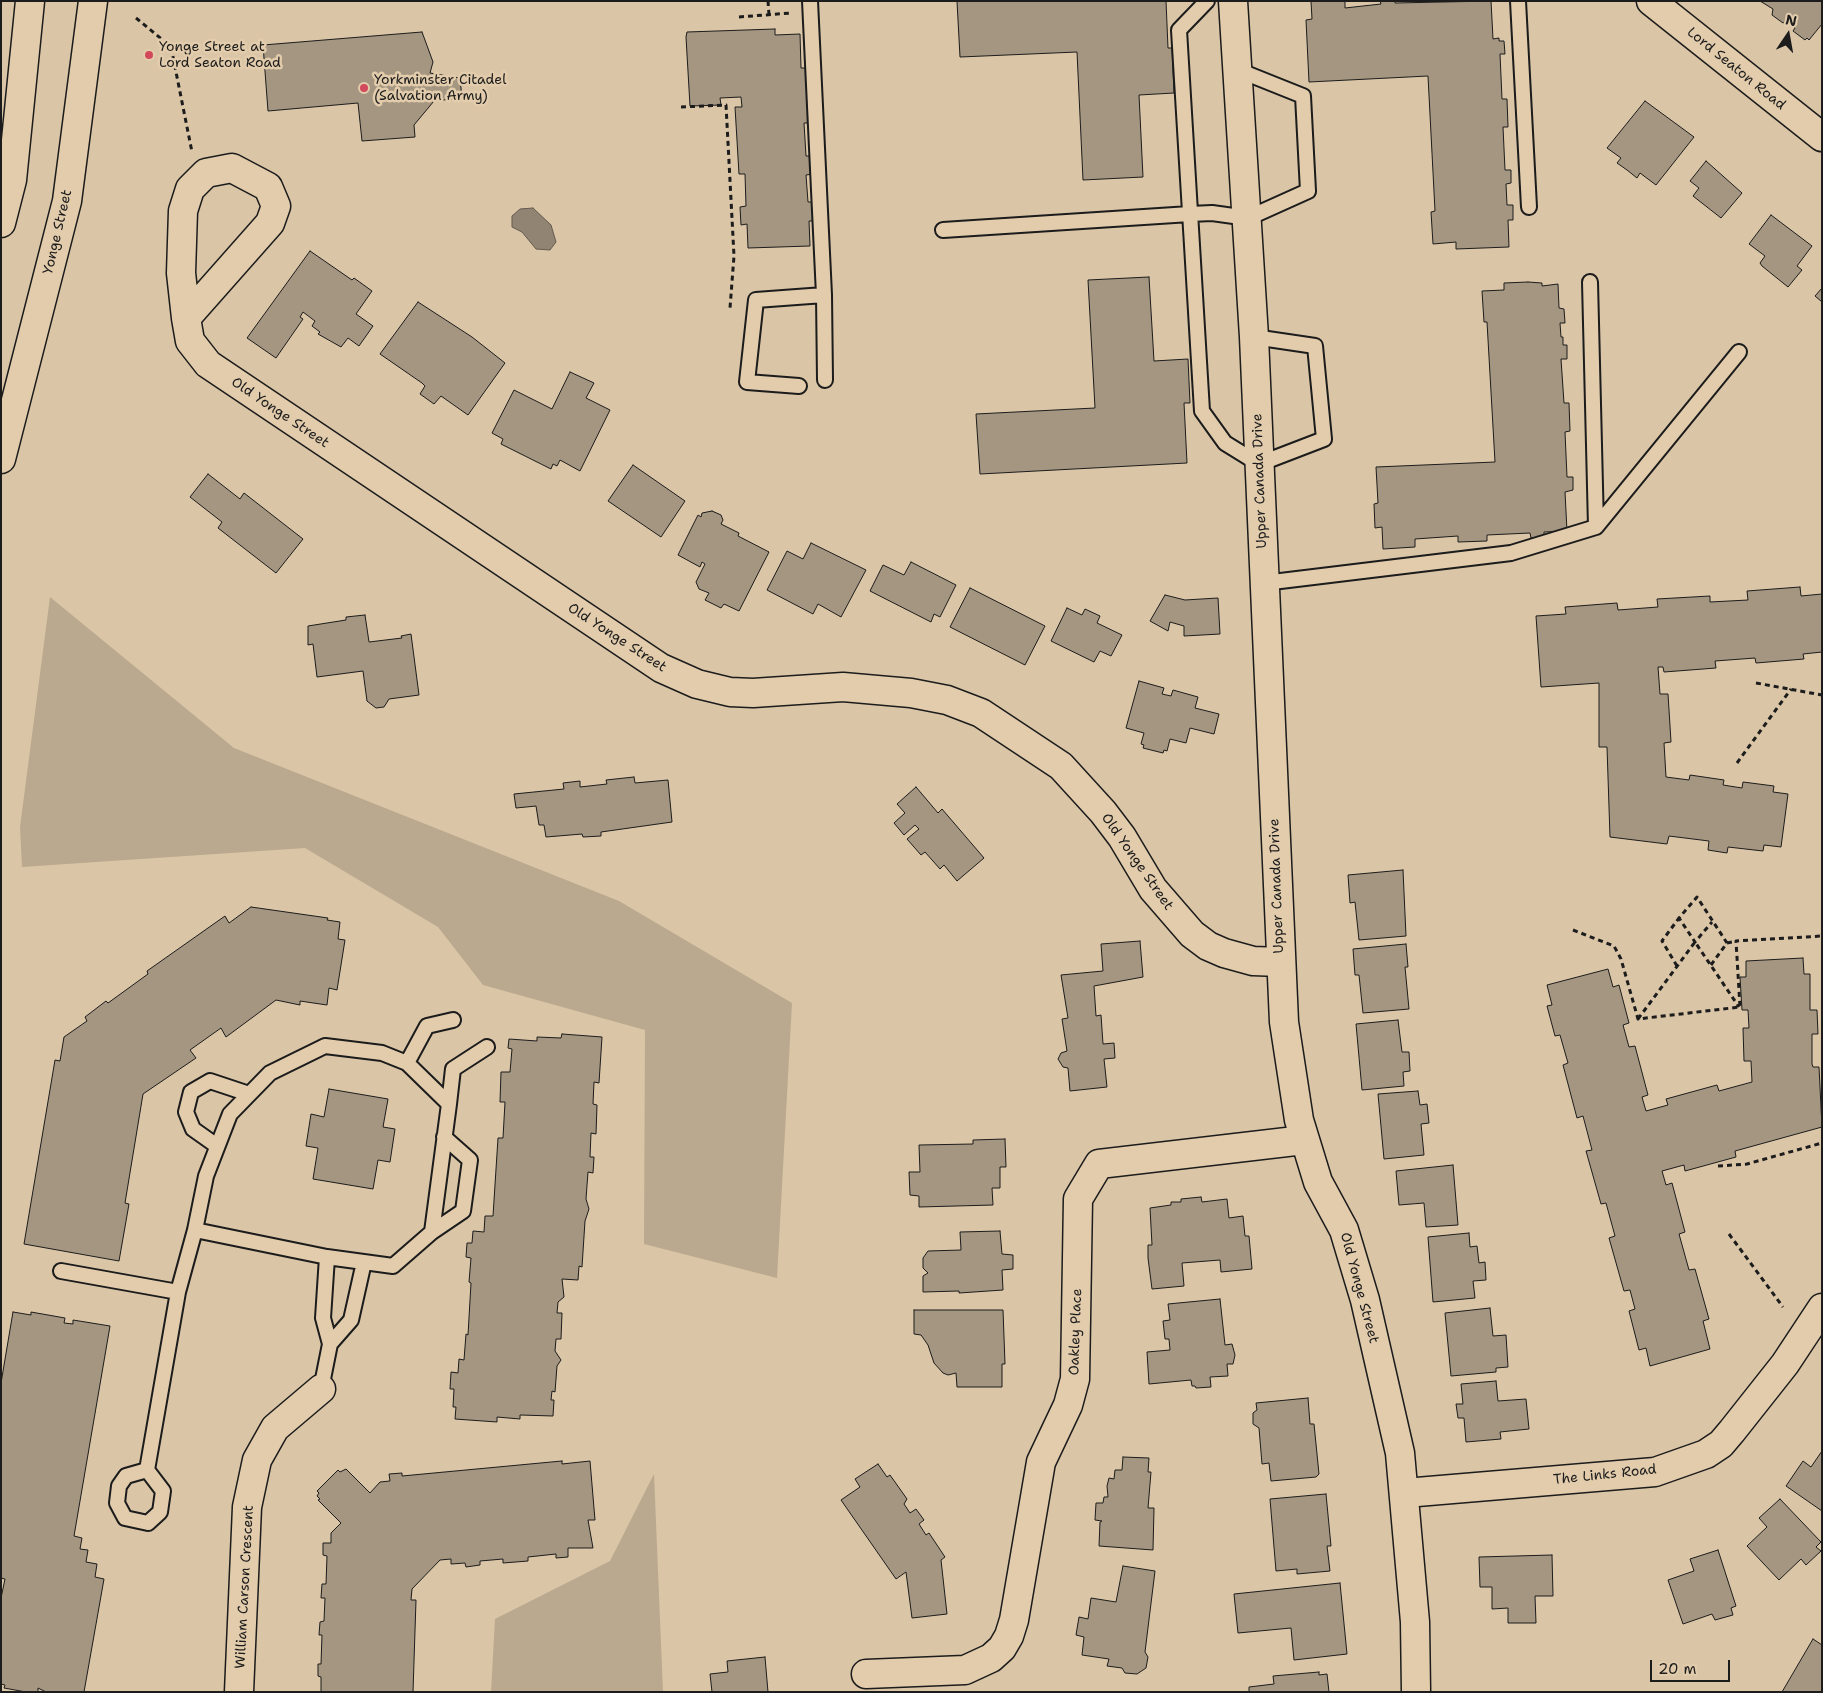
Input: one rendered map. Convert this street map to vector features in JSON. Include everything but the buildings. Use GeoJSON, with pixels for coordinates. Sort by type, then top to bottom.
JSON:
{"type":"FeatureCollection","features":[{"type":"Feature","properties":{"kind":"street"},"geometry":{"type":"LineString","coordinates":[[1,223],[12,180],[30,1]]}},
{"type":"Feature","properties":{"kind":"street","name":"Yonge Street"},"geometry":{"type":"LineString","coordinates":[[1,459],[67,201],[93,1]]}},
{"type":"Feature","properties":{"kind":"street","name":"Upper Canada Drive"},"geometry":{"type":"LineString","coordinates":[[1233,1],[1254,337],[1280,962]]}},
{"type":"Feature","properties":{"kind":"street","name":"Lord Seaton Road"},"geometry":{"type":"LineString","coordinates":[[1651,1],[1822,137]]}},
{"type":"Feature","properties":{"kind":"street"},"geometry":{"type":"LineString","coordinates":[[186,318],[270,223],[276,206],[268,187],[258,180],[232,168],[206,173]]}},
{"type":"Feature","properties":{"kind":"street","name":"Old Yonge Street"},"geometry":{"type":"LineString","coordinates":[[206,173],[190,189],[183,212],[181,273],[190,340],[208,364],[661,668],[698,684],[730,692],[753,693],[843,687],[912,693],[947,700],[980,713],[1061,766],[1103,812],[1122,837],[1153,889],[1192,934],[1208,946],[1224,953],[1253,961],[1280,962],[1284,1022],[1294,1100],[1304,1140],[1318,1182],[1344,1230],[1365,1300],[1400,1453],[1415,1622],[1416,1692]]}},
{"type":"Feature","properties":{"kind":"street","name":"Oakley Place"},"geometry":{"type":"LineString","coordinates":[[866,1674],[964,1670],[991,1658],[1002,1648],[1009,1636],[1014,1620],[1041,1462],[1068,1405],[1075,1379],[1078,1199],[1099,1164],[1304,1140]]}},
{"type":"Feature","properties":{"kind":"street","name":"The Links Road"},"geometry":{"type":"LineString","coordinates":[[1405,1493],[1655,1472],[1706,1454],[1721,1444],[1732,1431],[1784,1364],[1822,1308]]}},
{"type":"Feature","properties":{"kind":"street","name":"William Carson Crescent"},"geometry":{"type":"LineString","coordinates":[[239,1692],[247,1507],[257,1460],[275,1428],[321,1389]]}},
{"type":"Feature","properties":{"kind":"lane"},"geometry":{"type":"LineString","coordinates":[[1207,1],[1179,30],[1202,411],[1225,443],[1259,464],[1324,439],[1315,346],[1254,337]]}},
{"type":"Feature","properties":{"kind":"lane"},"geometry":{"type":"LineString","coordinates":[[1518,1],[1529,207]]}},
{"type":"Feature","properties":{"kind":"lane"},"geometry":{"type":"LineString","coordinates":[[810,7],[824,295],[825,380]]}},
{"type":"Feature","properties":{"kind":"lane"},"geometry":{"type":"LineString","coordinates":[[943,230],[1212,213],[1248,218],[1308,190],[1304,96],[1238,70]]}},
{"type":"Feature","properties":{"kind":"lane"},"geometry":{"type":"LineString","coordinates":[[1590,282],[1596,527]]}},
{"type":"Feature","properties":{"kind":"lane"},"geometry":{"type":"LineString","coordinates":[[799,386],[747,382],[756,300],[824,295]]}},
{"type":"Feature","properties":{"kind":"lane"},"geometry":{"type":"LineString","coordinates":[[1264,583],[1511,553],[1596,527],[1739,352]]}},
{"type":"Feature","properties":{"kind":"lane"},"geometry":{"type":"LineString","coordinates":[[407,1064],[427,1026],[453,1020]]}},
{"type":"Feature","properties":{"kind":"lane"},"geometry":{"type":"LineString","coordinates":[[147,1470],[178,1292],[195,1230],[206,1176],[230,1114],[270,1073],[325,1046],[382,1053],[407,1064],[448,1104]]}},
{"type":"Feature","properties":{"kind":"lane"},"geometry":{"type":"LineString","coordinates":[[432,1232],[453,1069],[487,1047]]}},
{"type":"Feature","properties":{"kind":"lane"},"geometry":{"type":"LineString","coordinates":[[217,1146],[193,1129],[186,1112],[190,1092],[210,1081],[250,1094]]}},
{"type":"Feature","properties":{"kind":"lane"},"geometry":{"type":"LineString","coordinates":[[195,1230],[327,1257],[393,1266],[432,1232],[463,1211],[470,1160],[444,1137]]}},
{"type":"Feature","properties":{"kind":"lane"},"geometry":{"type":"LineString","coordinates":[[321,1389],[330,1344],[323,1318],[327,1257]]}},
{"type":"Feature","properties":{"kind":"lane"},"geometry":{"type":"LineString","coordinates":[[330,1344],[351,1320],[364,1262]]}},
{"type":"Feature","properties":{"kind":"lane"},"geometry":{"type":"LineString","coordinates":[[61,1271],[178,1292]]}},
{"type":"Feature","properties":{"kind":"path"},"geometry":{"type":"LineString","coordinates":[[768,1],[768,15]]}},
{"type":"Feature","properties":{"kind":"path"},"geometry":{"type":"LineString","coordinates":[[739,17],[768,15],[810,7]]}},
{"type":"Feature","properties":{"kind":"path"},"geometry":{"type":"LineString","coordinates":[[136,18],[164,40],[172,52],[193,155],[206,173]]}},
{"type":"Feature","properties":{"kind":"path"},"geometry":{"type":"LineString","coordinates":[[681,107],[726,105],[734,256],[730,308]]}},
{"type":"Feature","properties":{"kind":"path"},"geometry":{"type":"LineString","coordinates":[[1756,683],[1822,695]]}},
{"type":"Feature","properties":{"kind":"path"},"geometry":{"type":"LineString","coordinates":[[1737,763],[1791,689]]}},
{"type":"Feature","properties":{"kind":"path"},"geometry":{"type":"LineString","coordinates":[[1678,966],[1662,941],[1697,897],[1727,943]]}},
{"type":"Feature","properties":{"kind":"path"},"geometry":{"type":"LineString","coordinates":[[1679,918],[1740,1007]]}},
{"type":"Feature","properties":{"kind":"path"},"geometry":{"type":"LineString","coordinates":[[1638,1019],[1712,922]]}},
{"type":"Feature","properties":{"kind":"path"},"geometry":{"type":"LineString","coordinates":[[1573,930],[1614,946],[1621,959],[1638,1019]]}},
{"type":"Feature","properties":{"kind":"path"},"geometry":{"type":"LineString","coordinates":[[1711,965],[1727,943],[1822,936]]}},
{"type":"Feature","properties":{"kind":"path"},"geometry":{"type":"LineString","coordinates":[[1736,941],[1740,1007]]}},
{"type":"Feature","properties":{"kind":"path"},"geometry":{"type":"LineString","coordinates":[[1638,1019],[1740,1007]]}},
{"type":"Feature","properties":{"kind":"path"},"geometry":{"type":"LineString","coordinates":[[1718,1166],[1747,1164],[1822,1144]]}},
{"type":"Feature","properties":{"kind":"path"},"geometry":{"type":"LineString","coordinates":[[1729,1234],[1782,1307]]}},
{"type":"Feature","properties":{"kind":"shaded area"},"geometry":{"type":"Polygon","coordinates":[[[533,208],[551,225],[556,242],[550,250],[536,249],[522,232],[512,227],[512,216],[520,209],[533,208]]]}},
{"type":"Feature","properties":{"kind":"shaded area"},"geometry":{"type":"Polygon","coordinates":[[[50,597],[234,748],[619,901],[792,1003],[777,1278],[644,1244],[645,1030],[483,985],[438,927],[305,848],[22,867],[20,827],[50,597]]]}},
{"type":"Feature","properties":{"kind":"shaded area"},"geometry":{"type":"Polygon","coordinates":[[[654,1474],[663,1692],[491,1692],[495,1619],[610,1561],[654,1474]]]}},
{"type":"Feature","properties":{"kind":"place","name":"Yonge Street at Lord Seaton Road"},"geometry":{"type":"Point","coordinates":[149,55]}},
{"type":"Feature","properties":{"kind":"place","name":"Yorkminster Citadel (Salvation Army)"},"geometry":{"type":"Point","coordinates":[364,88]}}]}
